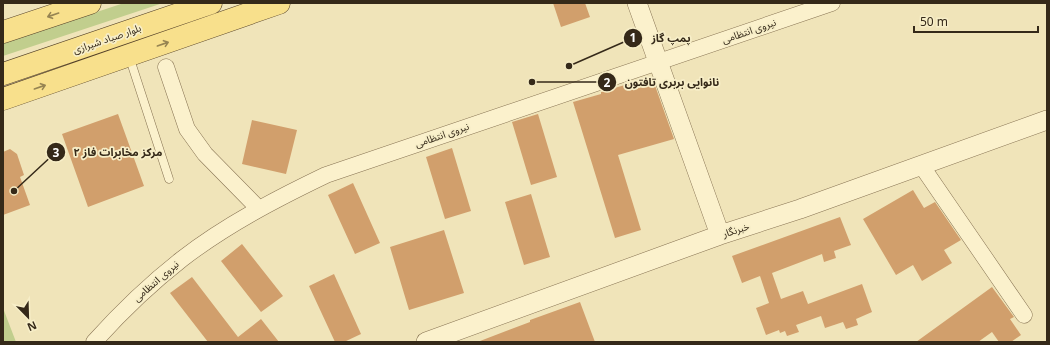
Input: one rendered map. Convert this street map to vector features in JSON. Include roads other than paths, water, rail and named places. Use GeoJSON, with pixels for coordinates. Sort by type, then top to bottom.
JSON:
{"type":"FeatureCollection","features":[{"type":"Feature","properties":{"kind":"main road"},"geometry":{"type":"LineString","coordinates":[[3,32],[90,3]]}},
{"type":"Feature","properties":{"kind":"main road","name":"بلوار صیاد شیرازی"},"geometry":{"type":"LineString","coordinates":[[3,74],[211,3]]}},
{"type":"Feature","properties":{"kind":"main road"},"geometry":{"type":"LineString","coordinates":[[3,99],[280,3]]}},
{"type":"Feature","properties":{"kind":"street"},"geometry":{"type":"LineString","coordinates":[[637,3],[720,235]]}},
{"type":"Feature","properties":{"kind":"street","name":"نیروی انتظامی"},"geometry":{"type":"LineString","coordinates":[[94,342],[118,315],[151,284],[182,258],[277,198],[326,175],[832,3]]}},
{"type":"Feature","properties":{"kind":"street"},"geometry":{"type":"LineString","coordinates":[[166,67],[187,129],[205,154],[259,209]]}},
{"type":"Feature","properties":{"kind":"street","name":"خبرنگار"},"geometry":{"type":"LineString","coordinates":[[426,342],[720,235],[800,209],[1047,120]]}},
{"type":"Feature","properties":{"kind":"street"},"geometry":{"type":"LineString","coordinates":[[921,165],[1024,315]]}},
{"type":"Feature","properties":{"kind":"lane"},"geometry":{"type":"LineString","coordinates":[[129,56],[169,179]]}},
{"type":"Feature","properties":{"kind":"place","name":"پمپ گاز"},"geometry":{"type":"Point","coordinates":[569,66]}},
{"type":"Feature","properties":{"kind":"place","name":"نانوایی بربری تافتون"},"geometry":{"type":"Point","coordinates":[532,82]}},
{"type":"Feature","properties":{"kind":"place","name":"مرکز مخابرات فاز ۲"},"geometry":{"type":"Point","coordinates":[14,191]}}]}
